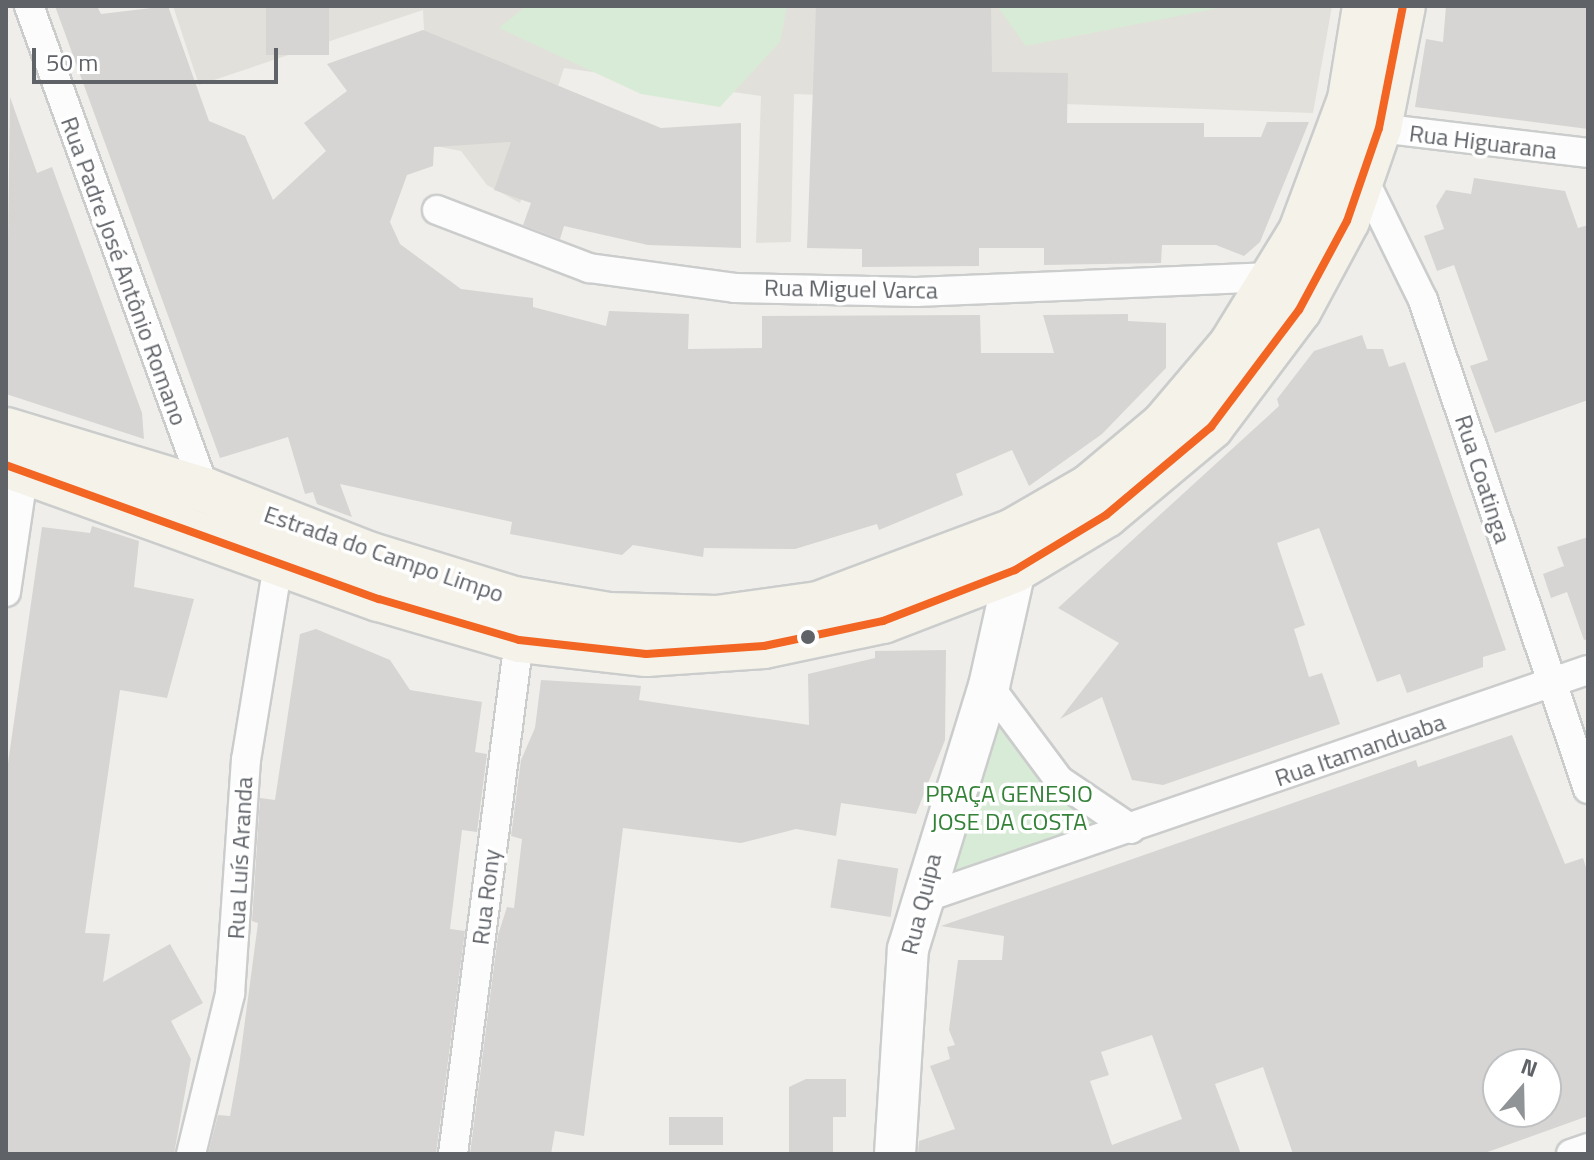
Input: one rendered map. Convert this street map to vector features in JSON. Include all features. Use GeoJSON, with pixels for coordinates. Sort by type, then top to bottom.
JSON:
{"type":"FeatureCollection","features":[{"type":"Feature","properties":{"kind":"main road","name":"Estrada do Campo Limpo"},"geometry":{"type":"LineString","coordinates":[[6,430],[205,490],[368,554],[557,607],[717,618],[818,604],[939,564],[1089,487],[1164,424],[1278,277],[1350,99],[1365,6]]}},
{"type":"Feature","properties":{"kind":"main road","name":"Estrada do Campo Limpo"},"geometry":{"type":"LineString","coordinates":[[15,468],[279,559],[379,599],[519,640],[646,654],[764,646],[883,621],[1015,570],[1131,497],[1211,427],[1299,310],[1362,176],[1379,128],[1403,6]]}},
{"type":"Feature","properties":{"kind":"street","name":"Rua Padre José Antônio Romano"},"geometry":{"type":"LineString","coordinates":[[29,6],[205,490]]}},
{"type":"Feature","properties":{"kind":"street","name":"Rua Higuarana"},"geometry":{"type":"LineString","coordinates":[[1379,128],[1588,153]]}},
{"type":"Feature","properties":{"kind":"street","name":"Rua Coatinga"},"geometry":{"type":"LineString","coordinates":[[1362,176],[1423,300],[1550,684],[1588,789]]}},
{"type":"Feature","properties":{"kind":"street","name":"Rua Miguel Varca"},"geometry":{"type":"LineString","coordinates":[[437,210],[589,268],[735,288],[916,292],[1278,277]]}},
{"type":"Feature","properties":{"kind":"street"},"geometry":{"type":"LineString","coordinates":[[6,592],[15,468]]}},
{"type":"Feature","properties":{"kind":"street","name":"Rua Luís Aranda"},"geometry":{"type":"LineString","coordinates":[[191,1154],[230,994],[248,746],[279,559]]}},
{"type":"Feature","properties":{"kind":"street","name":"Rua Quipa"},"geometry":{"type":"LineString","coordinates":[[895,1154],[900,1029],[918,900],[989,686],[1015,570]]}},
{"type":"Feature","properties":{"kind":"street","name":"Rua Rony"},"geometry":{"type":"LineString","coordinates":[[453,1154],[519,640]]}},
{"type":"Feature","properties":{"kind":"street","name":"Rua Itamanduaba"},"geometry":{"type":"LineString","coordinates":[[918,900],[1588,670]]}},
{"type":"Feature","properties":{"kind":"street"},"geometry":{"type":"LineString","coordinates":[[989,686],[1059,780],[1131,829]]}},
{"type":"Feature","properties":{"kind":"street"},"geometry":{"type":"LineString","coordinates":[[1571,1154],[1588,1148]]}},
{"type":"Feature","properties":{"kind":"shaded area"},"geometry":{"type":"Polygon","coordinates":[[[173,6],[1332,6],[1313,113],[794,94],[791,242],[756,243],[761,96],[564,68],[520,203],[487,185],[461,151],[430,145],[423,10],[199,85],[173,6]]]}},
{"type":"Feature","properties":{"kind":"green space"},"geometry":{"type":"Polygon","coordinates":[[[526,6],[787,6],[780,42],[720,107],[641,94],[499,28],[526,6]]]}},
{"type":"Feature","properties":{"kind":"green space"},"geometry":{"type":"Polygon","coordinates":[[[997,6],[1229,6],[1026,46],[997,6]]]}},
{"type":"Feature","properties":{"kind":"green space","name":"PRAÇA GENESIO JOSE DA COSTA"},"geometry":{"type":"Polygon","coordinates":[[[990,699],[1100,832],[925,890],[990,699]]]}},
{"type":"Feature","properties":{"kind":"building"},"geometry":{"type":"Polygon","coordinates":[[[55,6],[97,6],[101,14],[168,6],[209,121],[245,136],[273,200],[326,151],[304,123],[347,91],[327,64],[423,30],[661,128],[741,123],[741,248],[648,245],[564,226],[560,239],[523,225],[531,203],[494,190],[511,142],[434,147],[433,166],[407,175],[390,222],[400,244],[461,289],[533,298],[533,307],[606,326],[609,311],[689,314],[688,349],[762,348],[762,316],[980,315],[981,353],[1054,353],[1043,315],[1128,314],[1128,321],[1166,323],[1166,368],[1102,434],[1029,486],[1012,450],[956,474],[963,495],[879,530],[877,524],[795,549],[704,548],[703,557],[633,545],[622,555],[510,534],[512,522],[340,484],[352,517],[317,504],[313,492],[305,494],[288,437],[220,458],[55,6]]]}},
{"type":"Feature","properties":{"kind":"building"},"geometry":{"type":"Polygon","coordinates":[[[266,6],[329,6],[329,55],[266,55],[266,6]]]}},
{"type":"Feature","properties":{"kind":"building"},"geometry":{"type":"Polygon","coordinates":[[[816,6],[991,6],[992,72],[1068,73],[1067,123],[1204,123],[1204,137],[1261,137],[1267,122],[1309,122],[1260,242],[1244,256],[1216,245],[1162,245],[1161,263],[1044,265],[1044,248],[979,248],[979,266],[862,267],[862,249],[807,248],[816,6]]]}},
{"type":"Feature","properties":{"kind":"building"},"geometry":{"type":"Polygon","coordinates":[[[1446,6],[1588,6],[1588,129],[1415,107],[1426,39],[1443,42],[1446,6]]]}},
{"type":"Feature","properties":{"kind":"building"},"geometry":{"type":"Polygon","coordinates":[[[10,97],[37,173],[52,167],[142,413],[144,439],[6,394],[10,97]]]}},
{"type":"Feature","properties":{"kind":"building"},"geometry":{"type":"Polygon","coordinates":[[[1474,178],[1565,191],[1578,228],[1588,225],[1588,400],[1495,433],[1470,366],[1488,360],[1454,265],[1437,271],[1424,236],[1444,229],[1436,206],[1446,190],[1471,194],[1474,178]]]}},
{"type":"Feature","properties":{"kind":"building"},"geometry":{"type":"Polygon","coordinates":[[[1362,335],[1367,349],[1383,349],[1389,367],[1405,362],[1506,650],[1483,657],[1483,667],[1407,693],[1400,674],[1377,682],[1319,528],[1277,543],[1305,625],[1294,629],[1309,677],[1322,673],[1340,724],[1163,785],[1132,780],[1102,697],[1060,719],[1119,643],[1058,608],[1279,406],[1277,399],[1314,351],[1362,335]]]}},
{"type":"Feature","properties":{"kind":"building"},"geometry":{"type":"Polygon","coordinates":[[[92,526],[139,541],[134,587],[194,599],[167,698],[120,690],[85,933],[110,934],[103,982],[170,944],[203,1003],[171,1021],[191,1059],[174,1154],[6,1154],[6,777],[42,527],[90,533],[92,526]]]}},
{"type":"Feature","properties":{"kind":"building"},"geometry":{"type":"Polygon","coordinates":[[[1588,537],[1588,639],[1584,640],[1567,592],[1551,598],[1543,574],[1564,566],[1557,547],[1588,537]]]}},
{"type":"Feature","properties":{"kind":"building"},"geometry":{"type":"Polygon","coordinates":[[[316,629],[390,660],[410,690],[482,702],[475,752],[487,754],[477,832],[462,830],[450,929],[465,931],[436,1154],[208,1154],[218,1115],[230,1116],[239,1066],[258,923],[252,921],[260,798],[275,800],[300,634],[316,629]]]}},
{"type":"Feature","properties":{"kind":"building"},"geometry":{"type":"Polygon","coordinates":[[[946,650],[945,740],[916,814],[841,803],[836,836],[796,829],[741,843],[623,828],[584,1136],[555,1131],[551,1154],[470,1154],[498,935],[507,907],[514,908],[522,839],[511,836],[521,760],[535,728],[541,680],[641,686],[639,700],[809,725],[808,674],[875,658],[875,651],[946,650]]]}},
{"type":"Feature","properties":{"kind":"building"},"geometry":{"type":"Polygon","coordinates":[[[1512,735],[1565,864],[1583,858],[1588,874],[1588,1116],[1562,1125],[1562,1048],[1482,1048],[1482,1128],[1555,1128],[1482,1154],[1293,1154],[1263,1067],[1215,1084],[1241,1154],[918,1154],[919,1141],[955,1129],[930,1066],[950,1059],[947,1047],[955,1045],[949,1030],[958,960],[1002,960],[1004,936],[941,926],[1416,760],[1418,767],[1512,735]],[[1152,1035],[1101,1052],[1109,1075],[1090,1081],[1112,1145],[1182,1119],[1152,1035]]]}},
{"type":"Feature","properties":{"kind":"building"},"geometry":{"type":"Polygon","coordinates":[[[838,859],[898,869],[891,917],[830,907],[838,859]]]}},
{"type":"Feature","properties":{"kind":"building"},"geometry":{"type":"Polygon","coordinates":[[[806,1079],[846,1079],[846,1117],[833,1117],[833,1154],[789,1154],[789,1087],[806,1079]]]}},
{"type":"Feature","properties":{"kind":"building"},"geometry":{"type":"Polygon","coordinates":[[[669,1117],[723,1117],[723,1145],[669,1145],[669,1117]]]}},
{"type":"Feature","properties":{"kind":"transit line"},"geometry":{"type":"LineString","coordinates":[[6,465],[379,599],[519,640],[646,654],[764,646],[883,621],[1015,570],[1106,515],[1211,427],[1299,310],[1347,221],[1379,128],[1403,6]]}}]}
